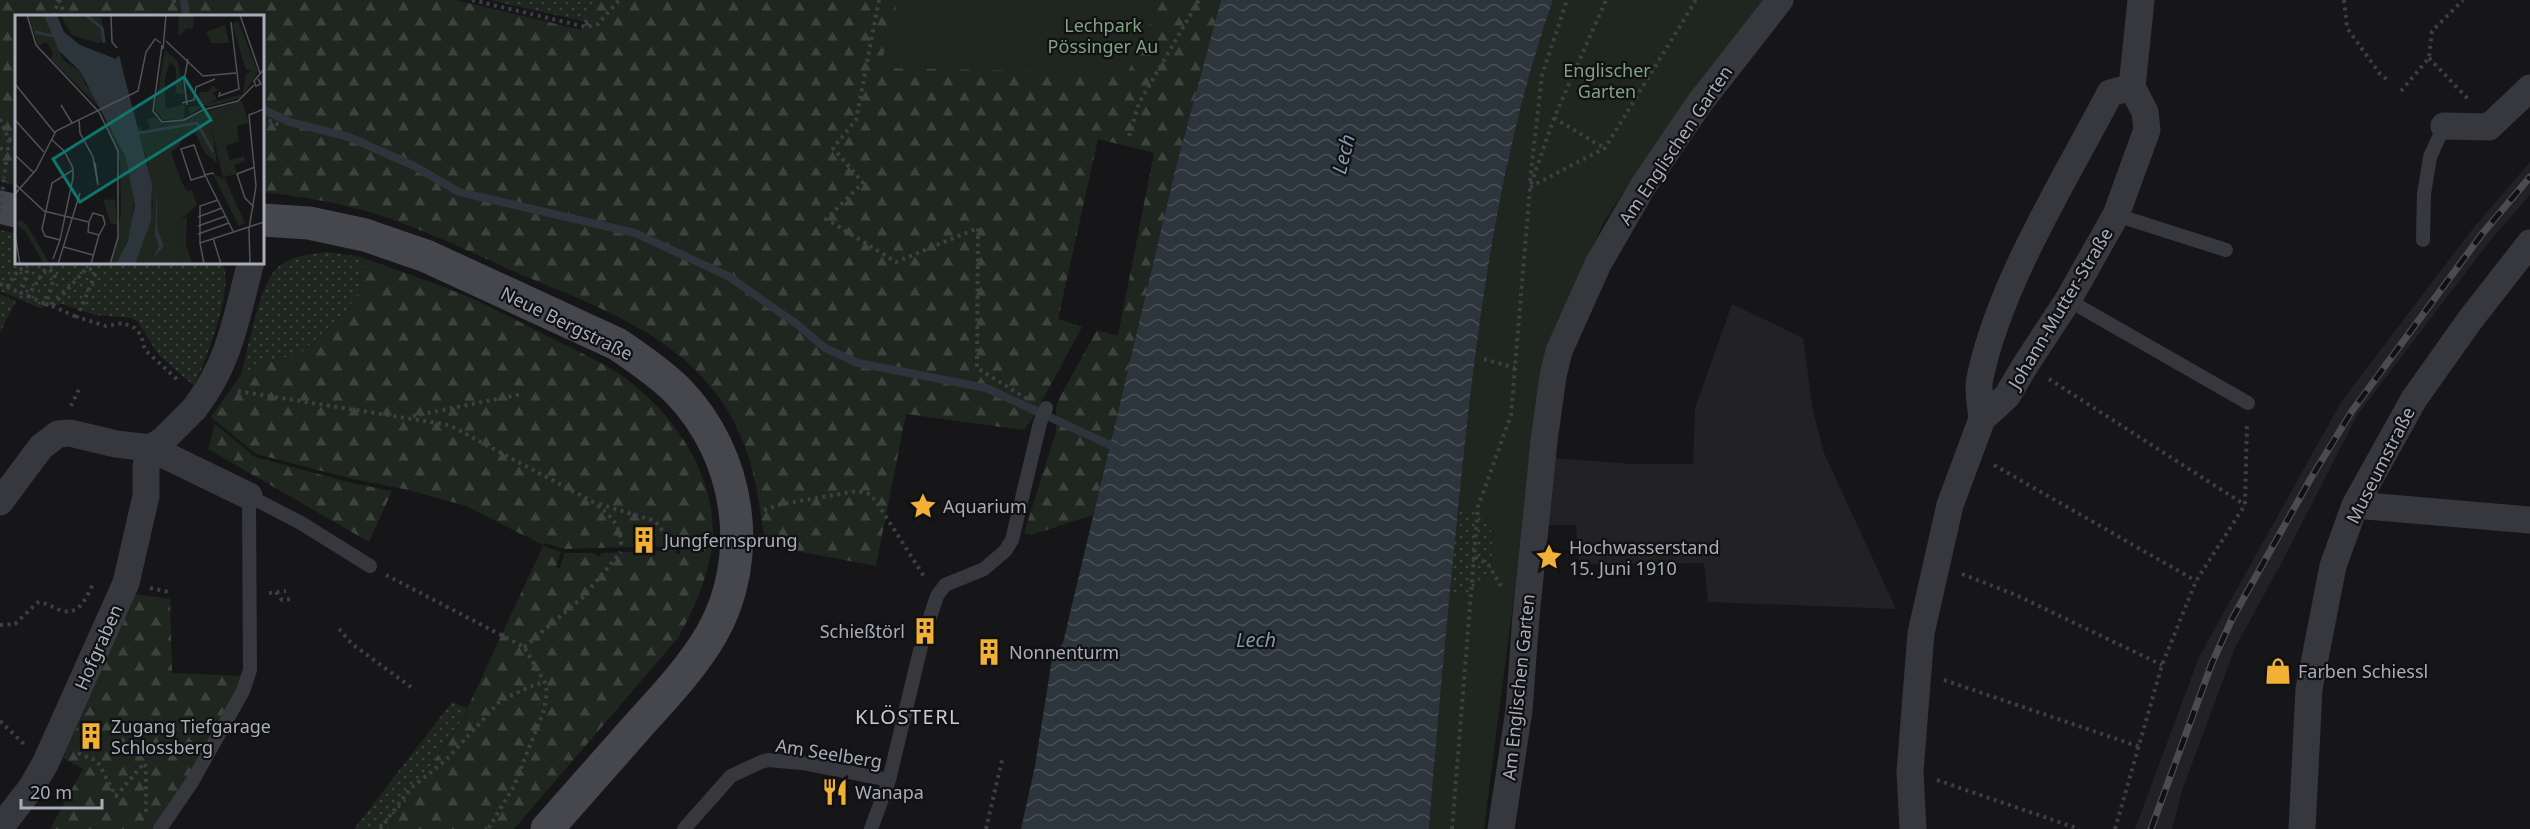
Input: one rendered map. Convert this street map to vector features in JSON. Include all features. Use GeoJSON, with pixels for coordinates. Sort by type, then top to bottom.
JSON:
{"type":"FeatureCollection","features":[{"type":"Feature","properties":{"kind":"main road"},"geometry":{"type":"LineString","coordinates":[[2,192],[15,210]]}},
{"type":"Feature","properties":{"kind":"main road","name":"Neue Bergstraße"},"geometry":{"type":"LineString","coordinates":[[264,220],[309,224],[375,238],[426,256],[617,344],[678,391],[710,433],[721,457],[734,500],[736,557],[722,611],[712,634],[677,683],[547,829]]}},
{"type":"Feature","properties":{"kind":"street","name":"Am Englischen Garten"},"geometry":{"type":"LineString","coordinates":[[1501,829],[1519,710],[1544,441],[1553,376],[1559,351],[1598,264],[1643,186],[1698,105],[1780,0]]}},
{"type":"Feature","properties":{"kind":"street"},"geometry":{"type":"LineString","coordinates":[[2132,87],[2141,0]]}},
{"type":"Feature","properties":{"kind":"street","name":"Johann-Mutter-Straße"},"geometry":{"type":"LineString","coordinates":[[1913,829],[1911,771],[1922,633],[1950,505],[1982,419],[1979,380],[2003,303],[2044,217],[2110,93],[2132,87],[2145,112],[2147,130],[2116,215],[2068,300],[2025,364],[2007,396],[1982,419]]}},
{"type":"Feature","properties":{"kind":"street"},"geometry":{"type":"LineString","coordinates":[[2444,126],[2489,127],[2530,88]]}},
{"type":"Feature","properties":{"kind":"street","name":"Museumstraße"},"geometry":{"type":"LineString","coordinates":[[2302,829],[2309,689],[2333,566],[2355,505],[2414,399],[2470,320],[2530,243]]}},
{"type":"Feature","properties":{"kind":"street"},"geometry":{"type":"LineString","coordinates":[[150,448],[162,441],[212,386],[224,362],[250,264]]}},
{"type":"Feature","properties":{"kind":"street"},"geometry":{"type":"LineString","coordinates":[[0,502],[41,447],[58,434],[70,433],[116,444],[150,448],[249,496]]}},
{"type":"Feature","properties":{"kind":"street","name":"Hofgraben"},"geometry":{"type":"LineString","coordinates":[[0,828],[31,788],[56,743],[126,583],[146,496],[146,466],[150,448]]}},
{"type":"Feature","properties":{"kind":"street"},"geometry":{"type":"LineString","coordinates":[[2355,505],[2530,520]]}},
{"type":"Feature","properties":{"kind":"lane"},"geometry":{"type":"LineString","coordinates":[[2423,240],[2424,194],[2430,158],[2444,126]]}},
{"type":"Feature","properties":{"kind":"lane"},"geometry":{"type":"LineString","coordinates":[[2116,215],[2226,250]]}},
{"type":"Feature","properties":{"kind":"lane"},"geometry":{"type":"LineString","coordinates":[[2068,300],[2248,403]]}},
{"type":"Feature","properties":{"kind":"lane"},"geometry":{"type":"LineString","coordinates":[[928,623],[937,596],[950,581],[984,569],[995,561],[1012,540],[1044,415]]}},
{"type":"Feature","properties":{"kind":"lane"},"geometry":{"type":"LineString","coordinates":[[160,829],[192,782],[247,681],[250,670],[249,496],[301,523],[370,566]]}},
{"type":"Feature","properties":{"kind":"lane"},"geometry":{"type":"LineString","coordinates":[[871,829],[889,780],[923,638]]}},
{"type":"Feature","properties":{"kind":"lane","name":"Am Seelberg"},"geometry":{"type":"LineString","coordinates":[[684,829],[731,776],[768,760],[802,763],[889,780]]}},
{"type":"Feature","properties":{"kind":"path"},"geometry":{"type":"LineString","coordinates":[[54,15],[58,0]]}},
{"type":"Feature","properties":{"kind":"path"},"geometry":{"type":"LineString","coordinates":[[58,0],[65,15]]}},
{"type":"Feature","properties":{"kind":"path"},"geometry":{"type":"LineString","coordinates":[[174,0],[176,15]]}},
{"type":"Feature","properties":{"kind":"path"},"geometry":{"type":"LineString","coordinates":[[472,0],[586,27],[598,24],[619,0]]}},
{"type":"Feature","properties":{"kind":"path"},"geometry":{"type":"LineString","coordinates":[[879,0],[856,120],[833,148],[863,183],[826,219],[896,262],[978,228],[977,368],[1044,415]]}},
{"type":"Feature","properties":{"kind":"path"},"geometry":{"type":"LineString","coordinates":[[1129,136],[1139,104],[1199,0]]}},
{"type":"Feature","properties":{"kind":"path"},"geometry":{"type":"LineString","coordinates":[[1452,829],[1478,507],[1511,414],[1542,75],[1567,0]]}},
{"type":"Feature","properties":{"kind":"path"},"geometry":{"type":"LineString","coordinates":[[1530,188],[1605,148],[1696,0]]}},
{"type":"Feature","properties":{"kind":"path"},"geometry":{"type":"LineString","coordinates":[[2344,0],[2347,28],[2380,74],[2390,82]]}},
{"type":"Feature","properties":{"kind":"path"},"geometry":{"type":"LineString","coordinates":[[2402,91],[2429,58],[2432,31],[2463,0]]}},
{"type":"Feature","properties":{"kind":"path"},"geometry":{"type":"LineString","coordinates":[[1530,188],[1554,118],[1605,1]]}},
{"type":"Feature","properties":{"kind":"path"},"geometry":{"type":"LineString","coordinates":[[2429,58],[2493,124]]}},
{"type":"Feature","properties":{"kind":"path"},"geometry":{"type":"LineString","coordinates":[[264,118],[281,126]]}},
{"type":"Feature","properties":{"kind":"path"},"geometry":{"type":"LineString","coordinates":[[1554,118],[1605,148]]}},
{"type":"Feature","properties":{"kind":"path"},"geometry":{"type":"LineString","coordinates":[[0,119],[9,140],[0,212]]}},
{"type":"Feature","properties":{"kind":"path"},"geometry":{"type":"LineString","coordinates":[[9,140],[15,136]]}},
{"type":"Feature","properties":{"kind":"path"},"geometry":{"type":"LineString","coordinates":[[0,148],[7,151]]}},
{"type":"Feature","properties":{"kind":"path"},"geometry":{"type":"LineString","coordinates":[[8,287],[19,269],[26,269],[21,293]]}},
{"type":"Feature","properties":{"kind":"path"},"geometry":{"type":"LineString","coordinates":[[28,296],[45,270],[49,269],[55,275],[46,304]]}},
{"type":"Feature","properties":{"kind":"path"},"geometry":{"type":"LineString","coordinates":[[52,306],[87,269],[90,269],[95,275],[77,317]]}},
{"type":"Feature","properties":{"kind":"path"},"geometry":{"type":"LineString","coordinates":[[0,284],[77,317],[106,326],[123,323],[135,328],[141,335],[145,350],[198,404]]}},
{"type":"Feature","properties":{"kind":"path"},"geometry":{"type":"LineString","coordinates":[[1484,359],[1515,368]]}},
{"type":"Feature","properties":{"kind":"path"},"geometry":{"type":"LineString","coordinates":[[2025,364],[2245,505]]}},
{"type":"Feature","properties":{"kind":"path"},"geometry":{"type":"LineString","coordinates":[[238,391],[449,424],[595,503],[610,516],[619,527],[621,550],[582,598],[524,647]]}},
{"type":"Feature","properties":{"kind":"path"},"geometry":{"type":"LineString","coordinates":[[410,417],[522,394]]}},
{"type":"Feature","properties":{"kind":"path"},"geometry":{"type":"LineString","coordinates":[[2115,829],[2162,665],[2196,581],[2245,505],[2248,403]]}},
{"type":"Feature","properties":{"kind":"path"},"geometry":{"type":"LineString","coordinates":[[1970,451],[2196,581]]}},
{"type":"Feature","properties":{"kind":"path"},"geometry":{"type":"LineString","coordinates":[[758,512],[782,504],[857,491],[869,494],[923,574]]}},
{"type":"Feature","properties":{"kind":"path"},"geometry":{"type":"LineString","coordinates":[[595,503],[646,517],[655,521],[665,534]]}},
{"type":"Feature","properties":{"kind":"path"},"geometry":{"type":"LineString","coordinates":[[1936,563],[2016,595],[2162,665]]}},
{"type":"Feature","properties":{"kind":"path"},"geometry":{"type":"LineString","coordinates":[[370,566],[524,647],[545,683],[547,692],[543,710],[525,759],[514,786],[488,829]]}},
{"type":"Feature","properties":{"kind":"path"},"geometry":{"type":"LineString","coordinates":[[0,625],[15,624],[40,602],[62,611],[78,609],[96,578]]}},
{"type":"Feature","properties":{"kind":"path"},"geometry":{"type":"LineString","coordinates":[[276,592],[282,600],[293,599]]}},
{"type":"Feature","properties":{"kind":"path"},"geometry":{"type":"LineString","coordinates":[[339,629],[352,644],[415,690]]}},
{"type":"Feature","properties":{"kind":"path"},"geometry":{"type":"LineString","coordinates":[[1918,670],[2140,747]]}},
{"type":"Feature","properties":{"kind":"path"},"geometry":{"type":"LineString","coordinates":[[380,829],[410,789],[446,760],[501,700],[536,684],[545,683]]}},
{"type":"Feature","properties":{"kind":"path"},"geometry":{"type":"LineString","coordinates":[[86,733],[85,737],[92,744],[97,746],[102,742]]}},
{"type":"Feature","properties":{"kind":"path"},"geometry":{"type":"LineString","coordinates":[[56,743],[97,761],[116,796],[144,763],[147,767],[146,813]]}},
{"type":"Feature","properties":{"kind":"path"},"geometry":{"type":"LineString","coordinates":[[986,829],[1003,756]]}},
{"type":"Feature","properties":{"kind":"path"},"geometry":{"type":"LineString","coordinates":[[1911,771],[2079,829]]}},
{"type":"Feature","properties":{"kind":"shaded area"},"geometry":{"type":"Polygon","coordinates":[[[2530,162],[2530,195],[2489,242],[2358,414],[2235,648],[2183,788],[2172,829],[2135,829],[2199,657],[2341,402],[2474,227],[2530,162]]]}},
{"type":"Feature","properties":{"kind":"shaded area"},"geometry":{"type":"Polygon","coordinates":[[[1732,304],[1803,338],[1813,411],[1824,453],[1896,609],[1708,602],[1704,563],[1579,564],[1576,525],[1549,525],[1553,458],[1633,464],[1693,464],[1695,408],[1732,304]]]}},
{"type":"Feature","properties":{"kind":"green space"},"geometry":{"type":"Polygon","coordinates":[[[0,0],[455,0],[582,30],[595,0],[1221,0],[1176,167],[1093,515],[1031,535],[1024,533],[1056,432],[1056,408],[1060,397],[1097,330],[1118,336],[1154,153],[1098,139],[1058,319],[1082,327],[1024,430],[906,414],[876,566],[765,545],[752,469],[740,433],[731,416],[701,376],[655,338],[603,310],[409,226],[343,205],[264,192],[264,15],[15,15],[15,186],[0,181],[0,0]]]}},
{"type":"Feature","properties":{"kind":"green space"},"geometry":{"type":"Polygon","coordinates":[[[490,0],[595,0],[586,22],[490,0]]]}},
{"type":"Feature","properties":{"kind":"green space","name":"Lechpark Pössinger Au"},"geometry":{"type":"Polygon","coordinates":[[[898,0],[1161,0],[1128,72],[880,68],[898,0]]]}},
{"type":"Feature","properties":{"kind":"green space","name":"Englischer Garten"},"geometry":{"type":"Polygon","coordinates":[[[1553,0],[1763,0],[1632,178],[1603,224],[1550,339],[1528,464],[1515,588],[1484,829],[1429,829],[1449,593],[1468,597],[1491,571],[1493,537],[1487,516],[1458,508],[1472,379],[1490,251],[1516,124],[1553,0]]]}},
{"type":"Feature","properties":{"kind":"green space"},"geometry":{"type":"Polygon","coordinates":[[[0,230],[15,233],[15,264],[222,264],[225,274],[225,288],[217,324],[194,386],[159,355],[137,321],[131,318],[95,315],[62,304],[40,308],[0,291],[0,230]]]}},
{"type":"Feature","properties":{"kind":"green space"},"geometry":{"type":"Polygon","coordinates":[[[328,252],[361,257],[363,265],[359,292],[346,311],[301,353],[257,365],[241,375],[259,303],[270,277],[287,261],[300,256],[328,252]]]}},
{"type":"Feature","properties":{"kind":"green space"},"geometry":{"type":"Polygon","coordinates":[[[361,257],[480,302],[618,373],[639,389],[676,428],[702,475],[710,501],[713,527],[711,554],[698,597],[678,638],[514,829],[387,829],[469,710],[467,709],[543,546],[561,552],[556,567],[560,569],[564,553],[595,553],[596,556],[600,556],[601,553],[676,550],[676,554],[680,554],[680,550],[700,549],[700,552],[704,552],[704,546],[656,547],[652,537],[646,535],[636,538],[632,547],[565,549],[545,543],[543,545],[466,506],[409,490],[353,479],[256,454],[211,417],[241,375],[257,365],[301,353],[346,311],[359,292],[363,265],[361,257]]]}},
{"type":"Feature","properties":{"kind":"green space"},"geometry":{"type":"Polygon","coordinates":[[[0,294],[16,301],[0,333],[0,294]]]}},
{"type":"Feature","properties":{"kind":"green space"},"geometry":{"type":"Polygon","coordinates":[[[215,424],[255,457],[352,483],[392,491],[369,542],[208,449],[215,424]]]}},
{"type":"Feature","properties":{"kind":"green space"},"geometry":{"type":"Polygon","coordinates":[[[1458,508],[1487,515],[1493,537],[1491,572],[1468,597],[1449,593],[1458,508]]]}},
{"type":"Feature","properties":{"kind":"green space"},"geometry":{"type":"Polygon","coordinates":[[[136,594],[170,599],[172,673],[245,676],[192,778],[155,829],[50,829],[83,769],[63,758],[136,594]]]}},
{"type":"Feature","properties":{"kind":"green space"},"geometry":{"type":"Polygon","coordinates":[[[452,702],[469,709],[387,829],[354,829],[452,702]]]}},
{"type":"Feature","properties":{"kind":"water","name":"Lech"},"geometry":{"type":"Polygon","coordinates":[[[1221,0],[1553,0],[1518,117],[1483,298],[1457,524],[1429,829],[1021,829],[1035,766],[1052,659],[1063,643],[1176,167],[1221,0]]]}},
{"type":"Feature","properties":{"kind":"waterway"},"geometry":{"type":"LineString","coordinates":[[184,0],[186,15]]}},
{"type":"Feature","properties":{"kind":"waterway"},"geometry":{"type":"LineString","coordinates":[[264,110],[290,122],[349,137],[414,166],[459,192],[635,233],[728,276],[798,325],[825,348],[858,363],[986,388],[1119,449]]}},
{"type":"Feature","properties":{"kind":"railway"},"geometry":{"type":"LineString","coordinates":[[2151,829],[2212,663],[2232,619],[2311,478],[2352,411],[2482,234],[2530,177]]}},
{"type":"Feature","properties":{"kind":"place","name":"Aquarium"},"geometry":{"type":"Point","coordinates":[923,506]}},
{"type":"Feature","properties":{"kind":"place","name":"Jungfernsprung"},"geometry":{"type":"Point","coordinates":[644,540]}},
{"type":"Feature","properties":{"kind":"place","name":"Hochwasserstand 15. Juni 1910"},"geometry":{"type":"Point","coordinates":[1549,557]}},
{"type":"Feature","properties":{"kind":"place","name":"Schießtörl"},"geometry":{"type":"Point","coordinates":[925,631]}},
{"type":"Feature","properties":{"kind":"place","name":"Nonnenturm"},"geometry":{"type":"Point","coordinates":[989,652]}},
{"type":"Feature","properties":{"kind":"place","name":"Farben Schiessl"},"geometry":{"type":"Point","coordinates":[2278,671]}},
{"type":"Feature","properties":{"kind":"place","name":"Zugang Tiefgarage Schlossberg"},"geometry":{"type":"Point","coordinates":[91,736]}},
{"type":"Feature","properties":{"kind":"place","name":"Wanapa"},"geometry":{"type":"Point","coordinates":[835,792]}},
{"type":"Feature","properties":{"kind":"district","name":"KLÖSTERL"},"geometry":{"type":"Point","coordinates":[908,716]}}]}
